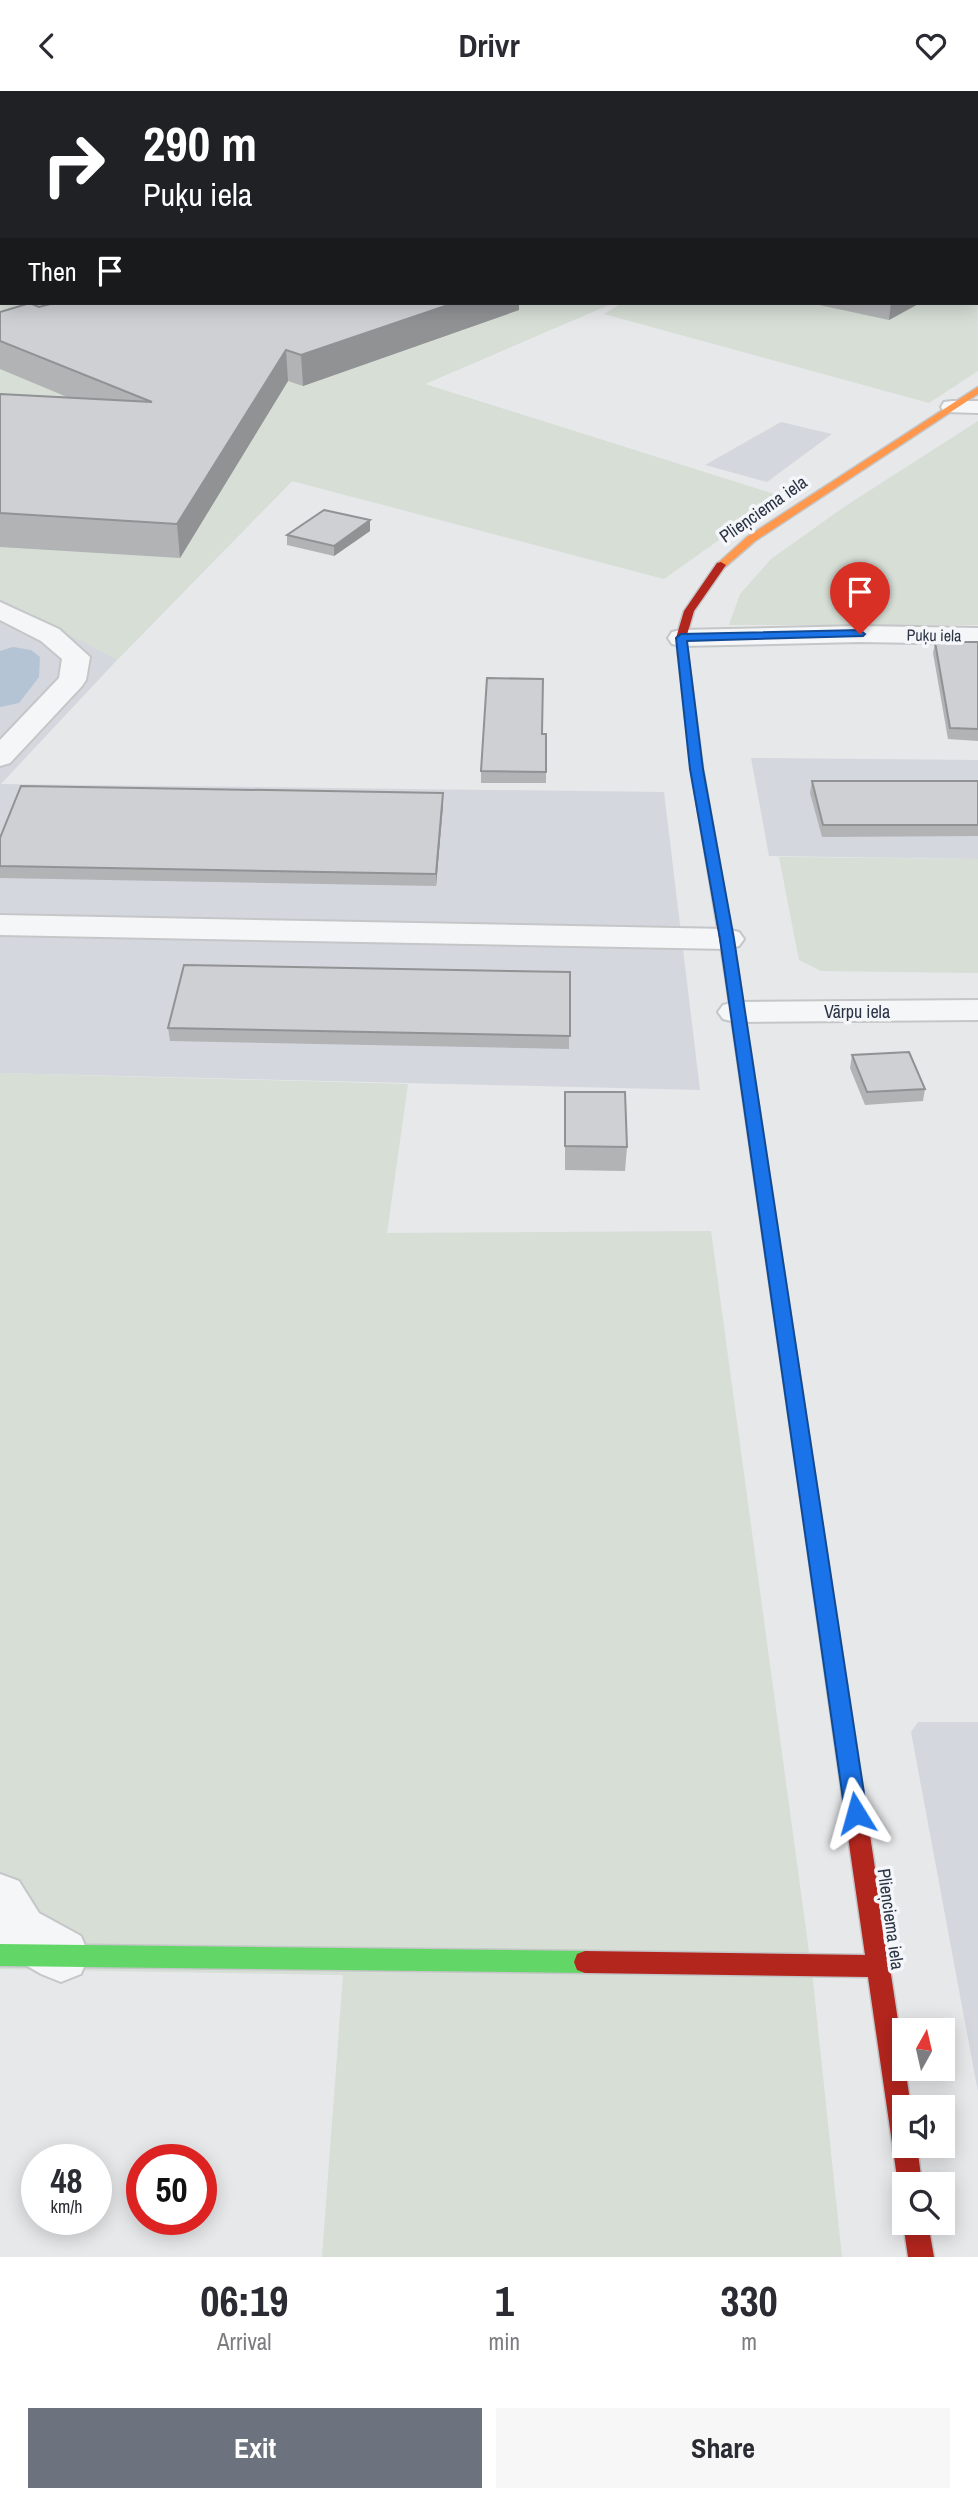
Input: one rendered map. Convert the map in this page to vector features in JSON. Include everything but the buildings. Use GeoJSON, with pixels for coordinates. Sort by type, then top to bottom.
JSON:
{"type":"FeatureCollection","features":[{"type":"Feature","properties":{"kind":"main road","name":"Plieņciema iela"},"geometry":{"type":"LineString","coordinates":[[908,2172],[727,939],[696,769],[681,638],[689,611],[726,559],[751,539],[978,390]]}},
{"type":"Feature","properties":{"kind":"main road"},"geometry":{"type":"LineString","coordinates":[[0,1955],[878,1966]]}},
{"type":"Feature","properties":{"kind":"main road"},"geometry":{"type":"LineString","coordinates":[[918,2235],[921,2257]]}},
{"type":"Feature","properties":{"kind":"street"},"geometry":{"type":"LineString","coordinates":[[952,407],[978,407]]}},
{"type":"Feature","properties":{"kind":"street"},"geometry":{"type":"LineString","coordinates":[[0,610],[50,635],[76,657],[72,680],[0,757]]}},
{"type":"Feature","properties":{"kind":"street","name":"Puķu iela"},"geometry":{"type":"LineString","coordinates":[[681,638],[860,634],[978,636]]}},
{"type":"Feature","properties":{"kind":"street"},"geometry":{"type":"LineString","coordinates":[[0,925],[727,939]]}},
{"type":"Feature","properties":{"kind":"street","name":"Vārpu iela"},"geometry":{"type":"LineString","coordinates":[[736,1012],[978,1010]]}},
{"type":"Feature","properties":{"kind":"street"},"geometry":{"type":"LineString","coordinates":[[0,1899],[19,1931],[62,1956]]}},
{"type":"Feature","properties":{"kind":"shaded area"},"geometry":{"type":"Polygon","coordinates":[[[0,305],[608,305],[424,384],[292,481],[117,660],[1,784],[664,792],[700,1090],[0,1073],[0,305]]]}},
{"type":"Feature","properties":{"kind":"shaded area"},"geometry":{"type":"Polygon","coordinates":[[[0,305],[608,305],[425,384],[781,496],[664,579],[292,481],[117,660],[0,599],[0,305]]]}},
{"type":"Feature","properties":{"kind":"shaded area"},"geometry":{"type":"Polygon","coordinates":[[[619,305],[978,305],[978,371],[929,403],[604,314],[619,305]]]}},
{"type":"Feature","properties":{"kind":"shaded area"},"geometry":{"type":"Polygon","coordinates":[[[978,421],[978,625],[729,625],[740,594],[771,559],[844,507],[978,421]]]}},
{"type":"Feature","properties":{"kind":"shaded area"},"geometry":{"type":"Polygon","coordinates":[[[781,422],[832,434],[767,482],[705,465],[781,422]]]}},
{"type":"Feature","properties":{"kind":"shaded area"},"geometry":{"type":"Polygon","coordinates":[[[751,758],[978,760],[978,859],[769,856],[751,758]]]}},
{"type":"Feature","properties":{"kind":"shaded area"},"geometry":{"type":"Polygon","coordinates":[[[779,857],[978,859],[978,973],[821,971],[799,960],[779,857]]]}},
{"type":"Feature","properties":{"kind":"shaded area"},"geometry":{"type":"Polygon","coordinates":[[[0,1073],[408,1084],[387,1233],[711,1231],[813,1981],[842,2257],[322,2257],[343,1975],[0,1969],[0,1073]]]}},
{"type":"Feature","properties":{"kind":"shaded area"},"geometry":{"type":"Polygon","coordinates":[[[918,1722],[978,1722],[978,2092],[911,1732],[918,1722]]]}},
{"type":"Feature","properties":{"kind":"water"},"geometry":{"type":"Polygon","coordinates":[[[13,647],[31,650],[40,657],[39,677],[19,703],[0,707],[0,651],[13,647]]]}},
{"type":"Feature","properties":{"kind":"traffic: fast"},"geometry":{"type":"LineString","coordinates":[[809,1496],[854,1802]]}},
{"type":"Feature","properties":{"kind":"traffic: fast"},"geometry":{"type":"LineString","coordinates":[[0,1955],[585,1962]]}},
{"type":"Feature","properties":{"kind":"traffic: slow"},"geometry":{"type":"LineString","coordinates":[[721,565],[751,539],[978,390]]}},
{"type":"Feature","properties":{"kind":"traffic: slow"},"geometry":{"type":"LineString","coordinates":[[731,968],[809,1496]]}},
{"type":"Feature","properties":{"kind":"traffic: jam"},"geometry":{"type":"LineString","coordinates":[[721,565],[689,611],[681,638],[697,769],[731,968]]}},
{"type":"Feature","properties":{"kind":"traffic: jam"},"geometry":{"type":"LineString","coordinates":[[854,1802],[908,2172]]}},
{"type":"Feature","properties":{"kind":"traffic: jam"},"geometry":{"type":"LineString","coordinates":[[585,1962],[878,1966]]}},
{"type":"Feature","properties":{"kind":"traffic: jam"},"geometry":{"type":"LineString","coordinates":[[918,2235],[921,2257]]}},
{"type":"Feature","properties":{"kind":"route"},"geometry":{"type":"LineString","coordinates":[[856,1813],[727,939],[696,769],[681,638],[860,634]]}}]}
